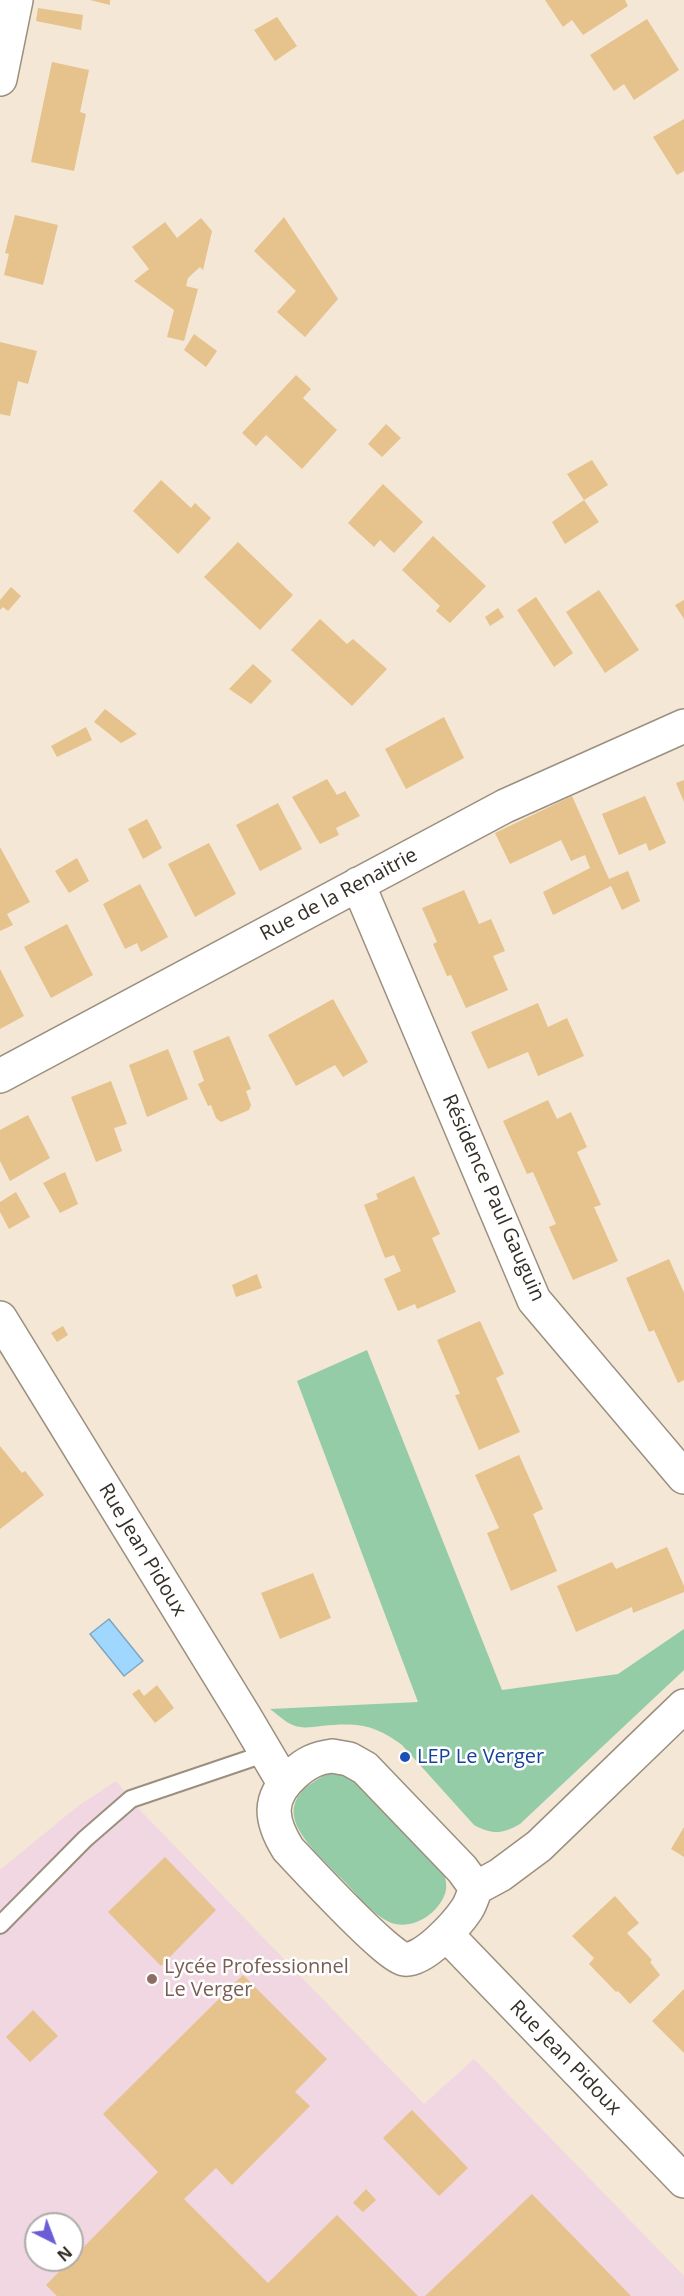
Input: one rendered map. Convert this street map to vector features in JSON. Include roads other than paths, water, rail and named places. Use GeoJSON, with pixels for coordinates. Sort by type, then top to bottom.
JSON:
{"type":"FeatureCollection","features":[{"type":"Feature","properties":{"kind":"street"},"geometry":{"type":"LineString","coordinates":[[0,79],[16,0]]}},
{"type":"Feature","properties":{"kind":"street","name":"Rue de la Renaitrie"},"geometry":{"type":"LineString","coordinates":[[0,1076],[505,806],[684,726]]}},
{"type":"Feature","properties":{"kind":"street","name":"Résidence Paul Gauguin"},"geometry":{"type":"LineString","coordinates":[[358,885],[534,1300],[684,1477]]}},
{"type":"Feature","properties":{"kind":"street","name":"Rue Jean Pidoux"},"geometry":{"type":"LineString","coordinates":[[0,1318],[284,1783]]}},
{"type":"Feature","properties":{"kind":"street"},"geometry":{"type":"LineString","coordinates":[[476,1888],[462,1869],[365,1768],[349,1759],[332,1756],[317,1758],[302,1767],[284,1783],[275,1797],[273,1811],[279,1834],[288,1849],[382,1944],[396,1956],[407,1960],[420,1955],[446,1934],[468,1908],[476,1888],[500,1875],[539,1845],[684,1706]]}},
{"type":"Feature","properties":{"kind":"street","name":"Rue Jean Pidoux"},"geometry":{"type":"LineString","coordinates":[[446,1934],[684,2181]]}},
{"type":"Feature","properties":{"kind":"lane"},"geometry":{"type":"LineString","coordinates":[[0,1925],[85,1839],[131,1799],[267,1753]]}},
{"type":"Feature","properties":{"kind":"water"},"geometry":{"type":"Polygon","coordinates":[[[109,1619],[143,1661],[124,1676],[90,1634],[109,1619]]]}},
{"type":"Feature","properties":{"kind":"place","name":"LEP Le Verger"},"geometry":{"type":"Point","coordinates":[405,1757]}},
{"type":"Feature","properties":{"kind":"place","name":"Lycée Professionnel Le Verger"},"geometry":{"type":"Point","coordinates":[152,1979]}}]}
